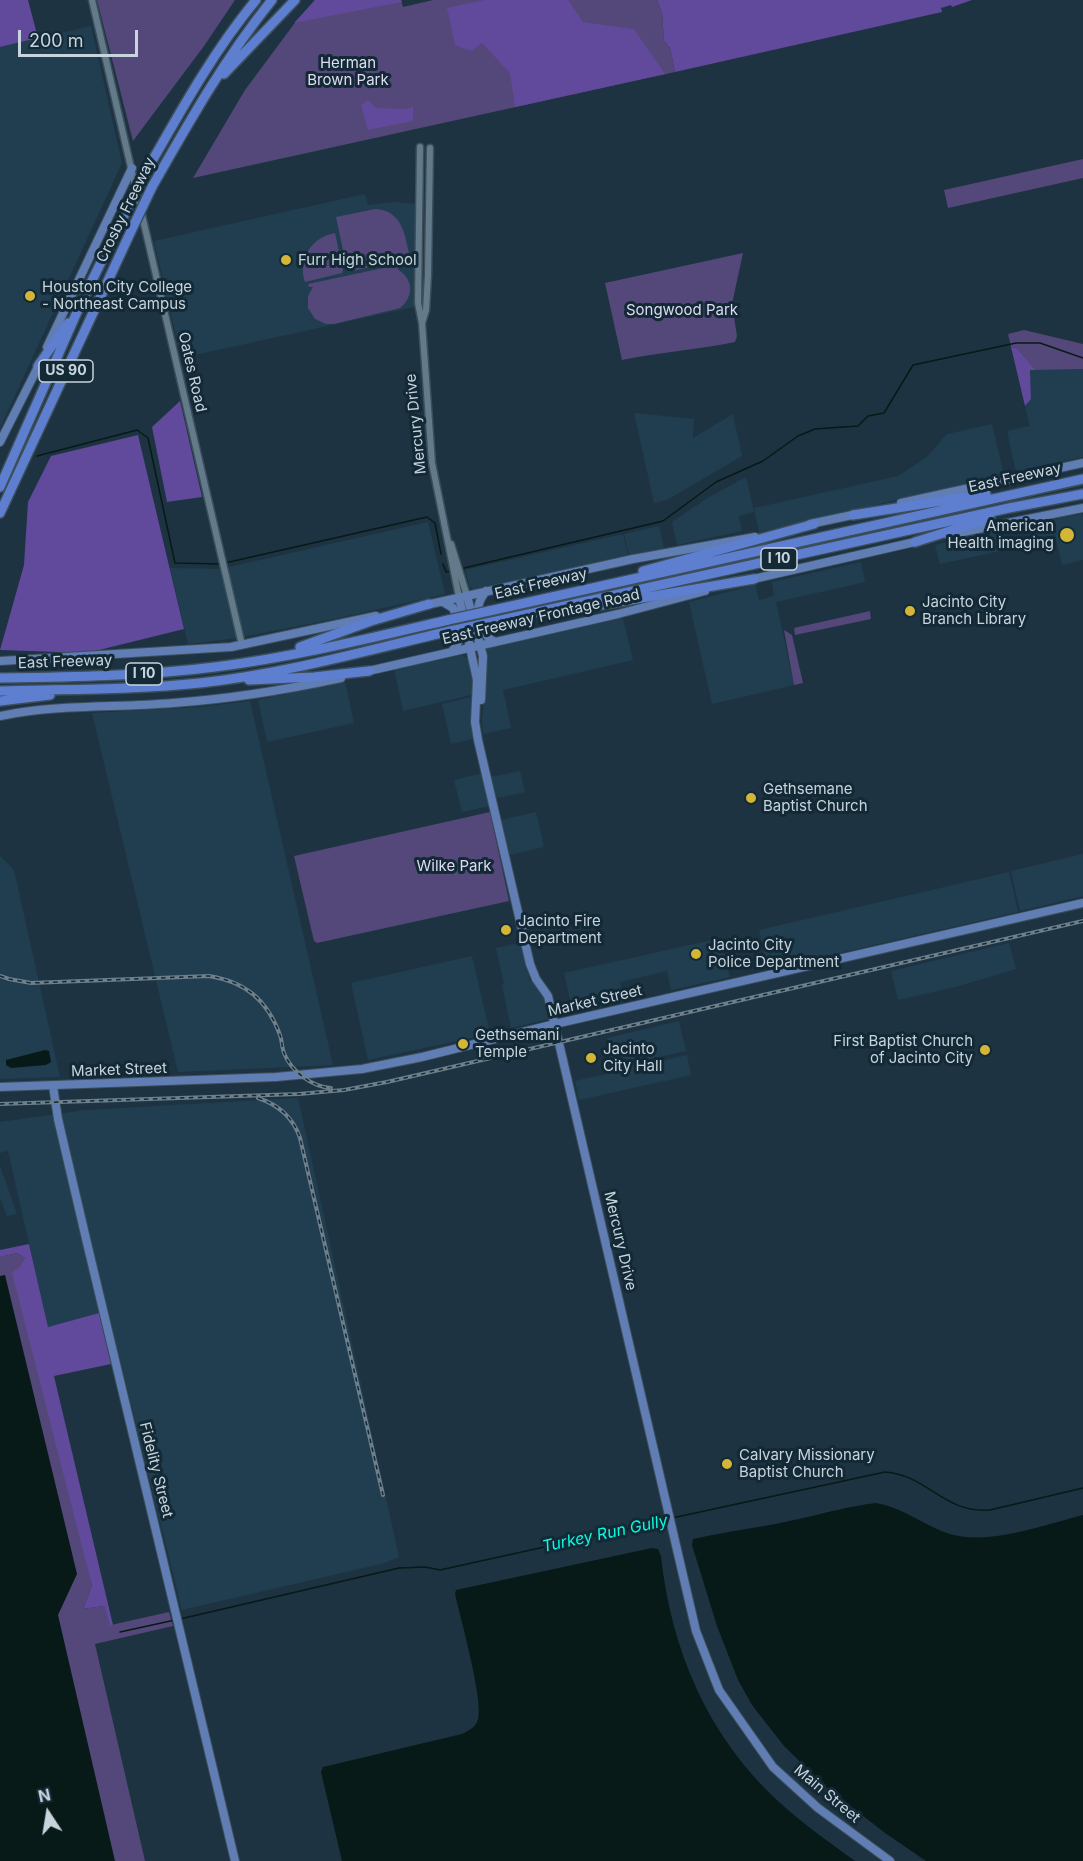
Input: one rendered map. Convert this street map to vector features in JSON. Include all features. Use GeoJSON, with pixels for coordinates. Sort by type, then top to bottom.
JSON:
{"type":"FeatureCollection","features":[{"type":"Feature","properties":{"kind":"highway"},"geometry":{"type":"LineString","coordinates":[[242,18],[251,0]]}},
{"type":"Feature","properties":{"kind":"highway","name":"Crosby Freeway"},"geometry":{"type":"LineString","coordinates":[[0,487],[81,303],[147,170],[185,102],[256,0]]}},
{"type":"Feature","properties":{"kind":"highway","name":"Crosby Freeway"},"geometry":{"type":"LineString","coordinates":[[0,513],[152,187],[208,91],[246,32],[272,0]]}},
{"type":"Feature","properties":{"kind":"highway"},"geometry":{"type":"LineString","coordinates":[[208,91],[295,0]]}},
{"type":"Feature","properties":{"kind":"highway"},"geometry":{"type":"LineString","coordinates":[[38,366],[81,303]]}},
{"type":"Feature","properties":{"kind":"highway"},"geometry":{"type":"LineString","coordinates":[[0,480],[13,459]]}},
{"type":"Feature","properties":{"kind":"highway","name":"East Freeway"},"geometry":{"type":"LineString","coordinates":[[0,677],[156,673],[249,662],[448,621],[1083,479]]}},
{"type":"Feature","properties":{"kind":"highway"},"geometry":{"type":"LineString","coordinates":[[853,515],[1051,485]]}},
{"type":"Feature","properties":{"kind":"highway","name":"East Freeway"},"geometry":{"type":"LineString","coordinates":[[0,691],[202,683],[252,675],[1083,494]]}},
{"type":"Feature","properties":{"kind":"highway"},"geometry":{"type":"LineString","coordinates":[[915,542],[1049,500]]}},
{"type":"Feature","properties":{"kind":"highway"},"geometry":{"type":"LineString","coordinates":[[554,597],[814,524]]}},
{"type":"Feature","properties":{"kind":"highway"},"geometry":{"type":"LineString","coordinates":[[510,618],[754,579]]}},
{"type":"Feature","properties":{"kind":"highway"},"geometry":{"type":"LineString","coordinates":[[249,662],[308,645],[371,621],[429,604]]}},
{"type":"Feature","properties":{"kind":"highway"},"geometry":{"type":"LineString","coordinates":[[202,683],[314,677],[369,671]]}},
{"type":"Feature","properties":{"kind":"highway"},"geometry":{"type":"LineString","coordinates":[[0,701],[98,688]]}},
{"type":"Feature","properties":{"kind":"main road"},"geometry":{"type":"LineString","coordinates":[[0,442],[132,168]]}},
{"type":"Feature","properties":{"kind":"main road"},"geometry":{"type":"LineString","coordinates":[[0,661],[242,645],[633,559],[759,536],[1083,463]]}},
{"type":"Feature","properties":{"kind":"main road","name":"East Freeway Frontage Road"},"geometry":{"type":"LineString","coordinates":[[0,716],[65,706],[172,703],[218,699],[302,686],[618,614],[754,579],[915,542],[1083,508]]}},
{"type":"Feature","properties":{"kind":"main road"},"geometry":{"type":"LineString","coordinates":[[486,591],[479,602],[479,612],[484,633],[495,642]]}},
{"type":"Feature","properties":{"kind":"main road","name":"Mercury Drive"},"geometry":{"type":"LineString","coordinates":[[463,596],[483,656],[478,740]]}},
{"type":"Feature","properties":{"kind":"main road","name":"Mercury Drive"},"geometry":{"type":"LineString","coordinates":[[463,596],[477,680],[475,722],[512,892],[530,964],[536,980],[548,996],[555,1024],[696,1631],[719,1690],[754,1740]]}},
{"type":"Feature","properties":{"kind":"main road"},"geometry":{"type":"LineString","coordinates":[[440,602],[451,605],[455,611],[460,640],[451,652]]}},
{"type":"Feature","properties":{"kind":"main road","name":"Market Street"},"geometry":{"type":"LineString","coordinates":[[0,1088],[276,1077],[343,1072],[432,1054],[1083,903]]}},
{"type":"Feature","properties":{"kind":"main road","name":"Fidelity Street"},"geometry":{"type":"LineString","coordinates":[[53,1086],[58,1119],[83,1227],[235,1861]]}},
{"type":"Feature","properties":{"kind":"main road","name":"Main Street"},"geometry":{"type":"LineString","coordinates":[[754,1740],[773,1767],[818,1808],[890,1861]]}},
{"type":"Feature","properties":{"kind":"street","name":"Oates Road"},"geometry":{"type":"LineString","coordinates":[[92,0],[242,645]]}},
{"type":"Feature","properties":{"kind":"street","name":"Mercury Drive"},"geometry":{"type":"LineString","coordinates":[[420,147],[418,303],[422,324],[432,463],[463,596]]}},
{"type":"Feature","properties":{"kind":"street","name":"Mercury Drive"},"geometry":{"type":"LineString","coordinates":[[422,324],[426,310],[428,274],[430,148]]}},
{"type":"Feature","properties":{"kind":"shaded area"},"geometry":{"type":"Polygon","coordinates":[[[0,0],[28,0],[38,38],[0,47],[0,0]]]}},
{"type":"Feature","properties":{"kind":"shaded area"},"geometry":{"type":"Polygon","coordinates":[[[315,0],[401,0],[402,2],[294,23],[315,0]]]}},
{"type":"Feature","properties":{"kind":"shaded area"},"geometry":{"type":"Polygon","coordinates":[[[484,0],[568,0],[583,22],[634,29],[665,74],[515,107],[510,73],[482,43],[471,51],[455,45],[447,8],[484,0]]]}},
{"type":"Feature","properties":{"kind":"shaded area"},"geometry":{"type":"Polygon","coordinates":[[[657,0],[972,0],[941,8],[942,12],[675,72],[670,48],[664,41],[662,13],[657,0]]]}},
{"type":"Feature","properties":{"kind":"shaded area","name":"Houston City College - Northeast Campus"},"geometry":{"type":"Polygon","coordinates":[[[91,26],[122,163],[0,428],[0,47],[91,26]]]}},
{"type":"Feature","properties":{"kind":"shaded area"},"geometry":{"type":"Polygon","coordinates":[[[368,100],[376,108],[406,109],[413,107],[413,121],[368,130],[361,105],[368,100]]]}},
{"type":"Feature","properties":{"kind":"shaded area","name":"Furr High School"},"geometry":{"type":"Polygon","coordinates":[[[365,194],[368,205],[395,202],[415,204],[414,307],[181,358],[154,241],[365,194]]]}},
{"type":"Feature","properties":{"kind":"shaded area"},"geometry":{"type":"Polygon","coordinates":[[[1011,347],[1017,348],[1036,370],[1030,370],[1031,399],[1025,406],[1011,347]]]}},
{"type":"Feature","properties":{"kind":"shaded area"},"geometry":{"type":"Polygon","coordinates":[[[1083,369],[1083,457],[1018,471],[1015,468],[1007,431],[1030,426],[1025,406],[1031,399],[1030,370],[1083,369]]]}},
{"type":"Feature","properties":{"kind":"shaded area"},"geometry":{"type":"Polygon","coordinates":[[[180,401],[202,497],[167,502],[152,427],[180,401]]]}},
{"type":"Feature","properties":{"kind":"shaded area"},"geometry":{"type":"Polygon","coordinates":[[[634,413],[694,419],[693,438],[733,414],[742,456],[667,500],[654,503],[634,413]]]}},
{"type":"Feature","properties":{"kind":"shaded area"},"geometry":{"type":"Polygon","coordinates":[[[992,424],[1004,475],[759,532],[754,508],[898,476],[927,457],[947,434],[992,424]]]}},
{"type":"Feature","properties":{"kind":"shaded area"},"geometry":{"type":"Polygon","coordinates":[[[138,435],[184,629],[87,653],[0,650],[24,565],[28,502],[51,456],[138,435]]]}},
{"type":"Feature","properties":{"kind":"shaded area"},"geometry":{"type":"Polygon","coordinates":[[[746,477],[754,512],[739,516],[742,531],[677,545],[672,522],[706,499],[746,477]]]}},
{"type":"Feature","properties":{"kind":"shaded area"},"geometry":{"type":"Polygon","coordinates":[[[1083,514],[1083,560],[1062,565],[1055,535],[1034,539],[1031,523],[1083,514]]]}},
{"type":"Feature","properties":{"kind":"shaded area"},"geometry":{"type":"Polygon","coordinates":[[[428,522],[445,594],[237,638],[188,644],[170,568],[220,569],[428,522]]]}},
{"type":"Feature","properties":{"kind":"shaded area"},"geometry":{"type":"Polygon","coordinates":[[[659,526],[664,548],[629,555],[624,534],[659,526]]]}},
{"type":"Feature","properties":{"kind":"shaded area"},"geometry":{"type":"Polygon","coordinates":[[[995,529],[1000,551],[940,564],[935,545],[995,529]]]}},
{"type":"Feature","properties":{"kind":"shaded area"},"geometry":{"type":"Polygon","coordinates":[[[623,534],[628,555],[475,590],[470,587],[465,570],[623,534]]]}},
{"type":"Feature","properties":{"kind":"shaded area"},"geometry":{"type":"Polygon","coordinates":[[[861,562],[865,582],[776,602],[794,685],[712,704],[689,602],[755,585],[759,600],[774,596],[772,582],[861,562]]]}},
{"type":"Feature","properties":{"kind":"shaded area"},"geometry":{"type":"Polygon","coordinates":[[[623,618],[633,660],[503,690],[511,728],[483,734],[486,647],[623,618]]]}},
{"type":"Feature","properties":{"kind":"shaded area"},"geometry":{"type":"Polygon","coordinates":[[[461,655],[469,659],[475,694],[403,711],[394,669],[461,655]]]}},
{"type":"Feature","properties":{"kind":"shaded area"},"geometry":{"type":"Polygon","coordinates":[[[345,681],[354,723],[267,742],[258,700],[345,681]]]}},
{"type":"Feature","properties":{"kind":"shaded area"},"geometry":{"type":"Polygon","coordinates":[[[475,696],[476,738],[451,744],[442,704],[475,696]]]}},
{"type":"Feature","properties":{"kind":"shaded area"},"geometry":{"type":"Polygon","coordinates":[[[250,701],[333,1065],[178,1072],[92,713],[201,707],[250,701]]]}},
{"type":"Feature","properties":{"kind":"shaded area"},"geometry":{"type":"Polygon","coordinates":[[[520,771],[525,792],[497,798],[491,777],[520,771]]]}},
{"type":"Feature","properties":{"kind":"shaded area"},"geometry":{"type":"Polygon","coordinates":[[[483,773],[490,806],[462,812],[454,780],[483,773]]]}},
{"type":"Feature","properties":{"kind":"shaded area"},"geometry":{"type":"Polygon","coordinates":[[[536,812],[544,847],[510,855],[501,820],[536,812]]]}},
{"type":"Feature","properties":{"kind":"shaded area"},"geometry":{"type":"Polygon","coordinates":[[[1083,854],[1083,896],[1020,911],[1011,871],[1083,854]]]}},
{"type":"Feature","properties":{"kind":"shaded area"},"geometry":{"type":"Polygon","coordinates":[[[0,856],[14,870],[60,1077],[0,1079],[0,856]]]}},
{"type":"Feature","properties":{"kind":"shaded area"},"geometry":{"type":"Polygon","coordinates":[[[1009,872],[1018,912],[770,969],[767,967],[759,930],[1009,872]]]}},
{"type":"Feature","properties":{"kind":"shaded area"},"geometry":{"type":"Polygon","coordinates":[[[721,938],[730,977],[671,990],[667,971],[620,982],[624,1002],[573,1013],[564,973],[721,938]]]}},
{"type":"Feature","properties":{"kind":"shaded area"},"geometry":{"type":"Polygon","coordinates":[[[520,943],[530,980],[545,999],[549,1019],[511,1028],[496,948],[520,943]]]}},
{"type":"Feature","properties":{"kind":"shaded area"},"geometry":{"type":"Polygon","coordinates":[[[1009,943],[1016,969],[959,986],[898,1000],[891,971],[1009,943]]]}},
{"type":"Feature","properties":{"kind":"shaded area"},"geometry":{"type":"Polygon","coordinates":[[[472,956],[490,1034],[368,1060],[351,983],[472,956]]]}},
{"type":"Feature","properties":{"kind":"shaded area"},"geometry":{"type":"Polygon","coordinates":[[[679,1021],[686,1051],[638,1062],[639,1066],[687,1055],[691,1075],[579,1100],[575,1081],[615,1072],[607,1038],[679,1021]]]}},
{"type":"Feature","properties":{"kind":"shaded area"},"geometry":{"type":"Polygon","coordinates":[[[49,1051],[51,1062],[46,1065],[11,1068],[6,1065],[6,1060],[49,1051]]]}},
{"type":"Feature","properties":{"kind":"shaded area"},"geometry":{"type":"Polygon","coordinates":[[[298,1098],[399,1557],[385,1563],[182,1610],[108,1311],[48,1327],[8,1151],[0,1153],[0,1122],[85,1110],[298,1098]]]}},
{"type":"Feature","properties":{"kind":"shaded area"},"geometry":{"type":"Polygon","coordinates":[[[0,1166],[17,1214],[7,1216],[0,1198],[0,1166]]]}},
{"type":"Feature","properties":{"kind":"shaded area"},"geometry":{"type":"Polygon","coordinates":[[[29,1244],[48,1327],[99,1313],[111,1364],[54,1376],[113,1625],[110,1625],[104,1606],[83,1609],[92,1586],[12,1273],[25,1258],[17,1253],[0,1257],[0,1250],[29,1244]]]}},
{"type":"Feature","properties":{"kind":"shaded area"},"geometry":{"type":"Polygon","coordinates":[[[5,1275],[77,1574],[58,1615],[115,1861],[0,1861],[0,1276],[5,1275]]]}},
{"type":"Feature","properties":{"kind":"shaded area"},"geometry":{"type":"Polygon","coordinates":[[[876,1503],[902,1512],[944,1532],[977,1538],[1014,1533],[1083,1515],[1083,1861],[926,1861],[885,1833],[826,1787],[784,1746],[752,1705],[738,1680],[717,1626],[692,1545],[693,1539],[876,1503]]]}},
{"type":"Feature","properties":{"kind":"shaded area"},"geometry":{"type":"Polygon","coordinates":[[[652,1548],[658,1549],[661,1556],[666,1591],[684,1658],[713,1720],[754,1777],[779,1802],[855,1861],[342,1861],[321,1772],[323,1767],[462,1734],[477,1722],[478,1695],[456,1590],[652,1548]]]}},
{"type":"Feature","properties":{"kind":"green space"},"geometry":{"type":"Polygon","coordinates":[[[97,0],[235,0],[204,46],[133,141],[97,0]]]}},
{"type":"Feature","properties":{"kind":"green space","name":"Herman Brown Park"},"geometry":{"type":"Polygon","coordinates":[[[315,0],[401,0],[403,7],[433,0],[657,0],[662,13],[664,41],[670,48],[675,72],[193,178],[245,90],[294,24],[315,0]]]}},
{"type":"Feature","properties":{"kind":"green space"},"geometry":{"type":"Polygon","coordinates":[[[1083,159],[1083,178],[948,208],[944,190],[1083,159]]]}},
{"type":"Feature","properties":{"kind":"green space"},"geometry":{"type":"Polygon","coordinates":[[[375,209],[384,210],[397,219],[404,233],[410,258],[352,271],[347,269],[336,217],[375,209]]]}},
{"type":"Feature","properties":{"kind":"green space"},"geometry":{"type":"Polygon","coordinates":[[[335,233],[342,273],[305,282],[303,265],[308,250],[319,239],[335,233]]]}},
{"type":"Feature","properties":{"kind":"green space","name":"Songwood Park"},"geometry":{"type":"Polygon","coordinates":[[[743,253],[732,304],[737,336],[735,342],[622,360],[605,283],[743,253]]]}},
{"type":"Feature","properties":{"kind":"green space"},"geometry":{"type":"Polygon","coordinates":[[[402,264],[402,267],[397,269],[409,282],[410,293],[400,308],[326,324],[315,319],[308,308],[308,296],[313,287],[309,287],[308,284],[402,264]]]}},
{"type":"Feature","properties":{"kind":"green space"},"geometry":{"type":"Polygon","coordinates":[[[1024,330],[1083,344],[1083,369],[1036,370],[1017,348],[1011,347],[1008,334],[1024,330]]]}},
{"type":"Feature","properties":{"kind":"green space"},"geometry":{"type":"Polygon","coordinates":[[[870,611],[871,619],[795,635],[794,628],[870,611]]]}},
{"type":"Feature","properties":{"kind":"green space"},"geometry":{"type":"Polygon","coordinates":[[[784,630],[792,635],[803,683],[794,685],[784,630]]]}},
{"type":"Feature","properties":{"kind":"green space","name":"Wilke Park"},"geometry":{"type":"Polygon","coordinates":[[[490,812],[509,901],[317,943],[314,941],[294,856],[490,812]]]}},
{"type":"Feature","properties":{"kind":"green space"},"geometry":{"type":"Polygon","coordinates":[[[17,1253],[25,1258],[19,1267],[92,1586],[83,1609],[104,1606],[111,1625],[169,1612],[173,1626],[95,1644],[145,1861],[0,1861],[0,1257],[17,1253]]]}},
{"type":"Feature","properties":{"kind":"waterway"},"geometry":{"type":"LineString","coordinates":[[464,568],[663,521],[716,482],[763,461],[798,436],[815,429],[858,426],[868,416],[884,413],[913,365],[1016,343],[1040,343],[1083,358]]}},
{"type":"Feature","properties":{"kind":"waterway"},"geometry":{"type":"LineString","coordinates":[[37,456],[137,430],[148,438],[175,563],[221,564]]}},
{"type":"Feature","properties":{"kind":"waterway"},"geometry":{"type":"LineString","coordinates":[[225,563],[427,517],[435,523],[441,554]]}},
{"type":"Feature","properties":{"kind":"waterway"},"geometry":{"type":"LineString","coordinates":[[443,564],[446,572],[451,571]]}},
{"type":"Feature","properties":{"kind":"waterway","name":"Turkey Run Gully"},"geometry":{"type":"LineString","coordinates":[[672,1518],[885,1472],[913,1480],[948,1501],[974,1510],[990,1510],[1083,1488]]}},
{"type":"Feature","properties":{"kind":"waterway","name":"Turkey Run Gully"},"geometry":{"type":"LineString","coordinates":[[180,1619],[399,1568],[425,1567],[440,1570],[667,1520]]}},
{"type":"Feature","properties":{"kind":"waterway","name":"Turkey Run Gully"},"geometry":{"type":"LineString","coordinates":[[120,1632],[175,1620]]}},
{"type":"Feature","properties":{"kind":"railway"},"geometry":{"type":"LineString","coordinates":[[0,1104],[299,1094],[344,1090],[1083,921]]}},
{"type":"Feature","properties":{"kind":"railway"},"geometry":{"type":"LineString","coordinates":[[0,976],[31,983],[209,976],[234,983],[254,995],[269,1012],[280,1035],[287,1060],[297,1072],[317,1085],[331,1088]]}},
{"type":"Feature","properties":{"kind":"railway"},"geometry":{"type":"LineString","coordinates":[[258,1098],[284,1113],[300,1138],[383,1495]]}},
{"type":"Feature","properties":{"kind":"place","name":"Furr High School"},"geometry":{"type":"Point","coordinates":[286,260]}},
{"type":"Feature","properties":{"kind":"place","name":"Houston City College - Northeast Campus"},"geometry":{"type":"Point","coordinates":[30,296]}},
{"type":"Feature","properties":{"kind":"place","name":"American Health imaging"},"geometry":{"type":"Point","coordinates":[1067,535]}},
{"type":"Feature","properties":{"kind":"place","name":"Jacinto City Branch Library"},"geometry":{"type":"Point","coordinates":[910,611]}},
{"type":"Feature","properties":{"kind":"place","name":"Gethsemane Baptist Church"},"geometry":{"type":"Point","coordinates":[751,798]}},
{"type":"Feature","properties":{"kind":"place","name":"Jacinto Fire Department"},"geometry":{"type":"Point","coordinates":[506,930]}},
{"type":"Feature","properties":{"kind":"place","name":"Jacinto City Police Department"},"geometry":{"type":"Point","coordinates":[696,954]}},
{"type":"Feature","properties":{"kind":"place","name":"Gethsemani Temple"},"geometry":{"type":"Point","coordinates":[463,1044]}},
{"type":"Feature","properties":{"kind":"place","name":"First Baptist Church of Jacinto City"},"geometry":{"type":"Point","coordinates":[985,1050]}},
{"type":"Feature","properties":{"kind":"place","name":"Jacinto City Hall"},"geometry":{"type":"Point","coordinates":[591,1058]}},
{"type":"Feature","properties":{"kind":"place","name":"Calvary Missionary Baptist Church"},"geometry":{"type":"Point","coordinates":[727,1464]}}]}
